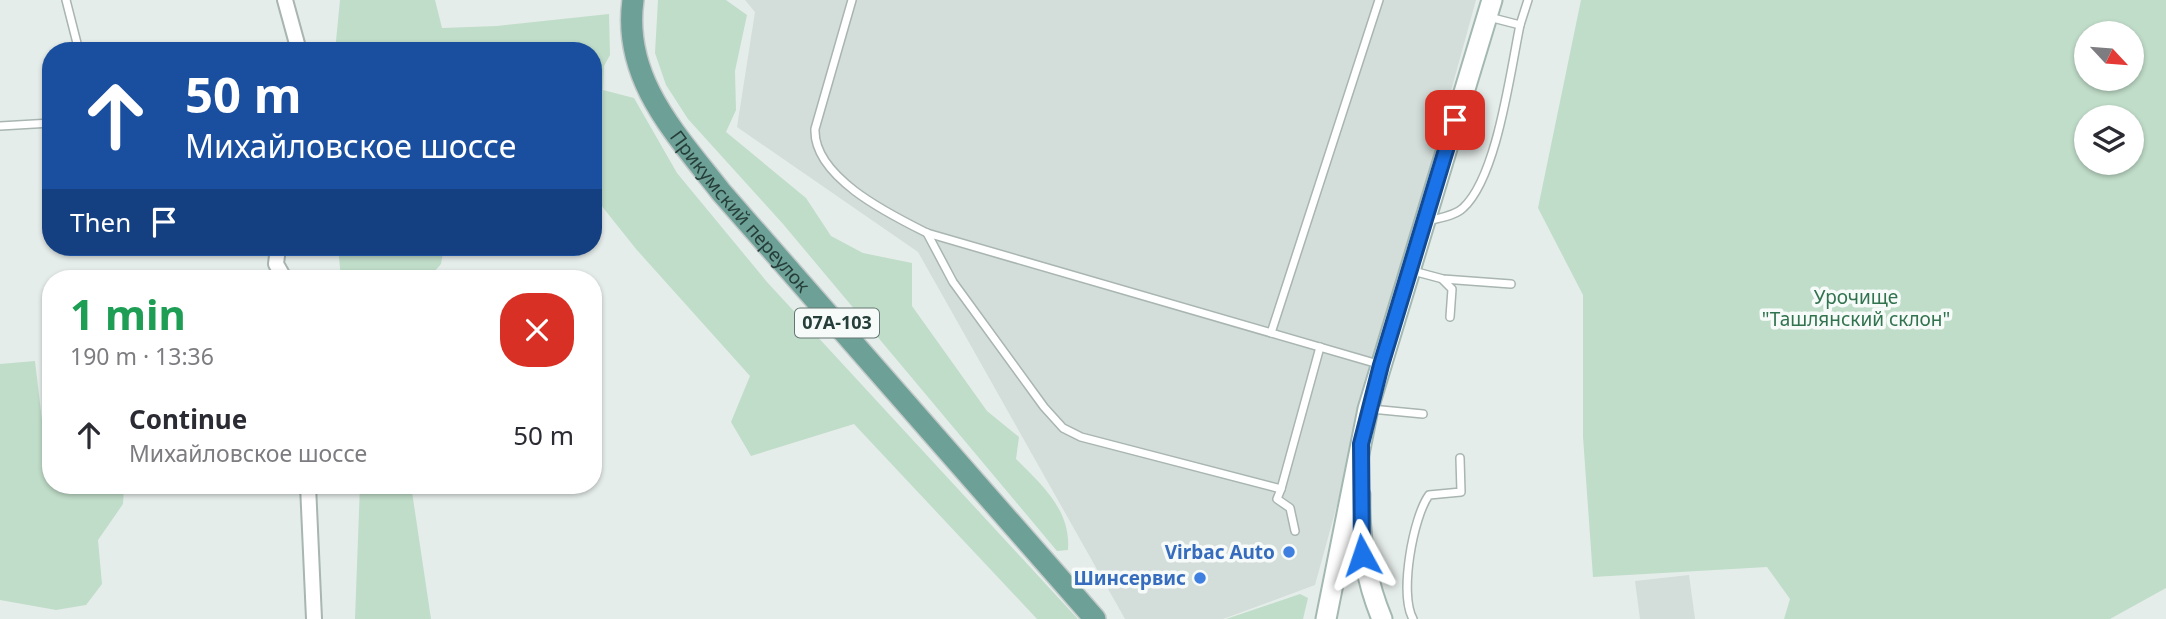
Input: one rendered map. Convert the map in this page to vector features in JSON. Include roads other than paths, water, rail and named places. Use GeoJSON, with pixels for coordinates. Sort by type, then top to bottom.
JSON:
{"type":"FeatureCollection","features":[{"type":"Feature","properties":{"kind":"main road","name":"Прикумский переулок"},"geometry":{"type":"LineString","coordinates":[[633,0],[632,44],[640,76],[653,104],[721,192],[1096,619]]}},
{"type":"Feature","properties":{"kind":"main road"},"geometry":{"type":"LineString","coordinates":[[1326,619],[1368,409],[1489,8]]}},
{"type":"Feature","properties":{"kind":"main road"},"geometry":{"type":"LineString","coordinates":[[1361,444],[1362,555],[1369,586],[1382,619]]}},
{"type":"Feature","properties":{"kind":"street"},"geometry":{"type":"LineString","coordinates":[[285,0],[297,42]]}},
{"type":"Feature","properties":{"kind":"street"},"geometry":{"type":"LineString","coordinates":[[308,494],[314,619]]}},
{"type":"Feature","properties":{"kind":"lane"},"geometry":{"type":"LineString","coordinates":[[66,0],[77,42]]}},
{"type":"Feature","properties":{"kind":"lane"},"geometry":{"type":"LineString","coordinates":[[852,0],[815,129],[814,144],[822,160],[885,212],[927,233],[1381,365]]}},
{"type":"Feature","properties":{"kind":"lane"},"geometry":{"type":"LineString","coordinates":[[1271,333],[1379,0]]}},
{"type":"Feature","properties":{"kind":"lane"},"geometry":{"type":"LineString","coordinates":[[1424,222],[1461,211],[1480,190],[1501,118],[1520,25],[1528,0]]}},
{"type":"Feature","properties":{"kind":"lane"},"geometry":{"type":"LineString","coordinates":[[1489,8],[1520,25]]}},
{"type":"Feature","properties":{"kind":"lane"},"geometry":{"type":"LineString","coordinates":[[0,127],[42,124]]}},
{"type":"Feature","properties":{"kind":"lane"},"geometry":{"type":"LineString","coordinates":[[927,233],[953,282],[1044,407],[1063,428],[1081,437],[1281,489]]}},
{"type":"Feature","properties":{"kind":"lane"},"geometry":{"type":"LineString","coordinates":[[1409,270],[1443,279],[1511,284]]}},
{"type":"Feature","properties":{"kind":"lane"},"geometry":{"type":"LineString","coordinates":[[1443,279],[1452,289],[1451,317]]}},
{"type":"Feature","properties":{"kind":"lane"},"geometry":{"type":"LineString","coordinates":[[1295,531],[1290,508],[1277,499],[1320,347]]}},
{"type":"Feature","properties":{"kind":"lane"},"geometry":{"type":"LineString","coordinates":[[1368,409],[1423,414]]}},
{"type":"Feature","properties":{"kind":"lane"},"geometry":{"type":"LineString","coordinates":[[1413,619],[1408,600],[1414,524],[1429,495],[1461,492],[1460,458]]}},
{"type":"Feature","properties":{"kind":"place","name":"Virbac Auto"},"geometry":{"type":"Point","coordinates":[1289,552]}},
{"type":"Feature","properties":{"kind":"place","name":"Шинсервис"},"geometry":{"type":"Point","coordinates":[1200,578]}},
{"type":"Feature","properties":{"kind":"park label","name":"Урочище \"Ташлянский склон\""},"geometry":{"type":"Point","coordinates":[1856,308]}}]}
